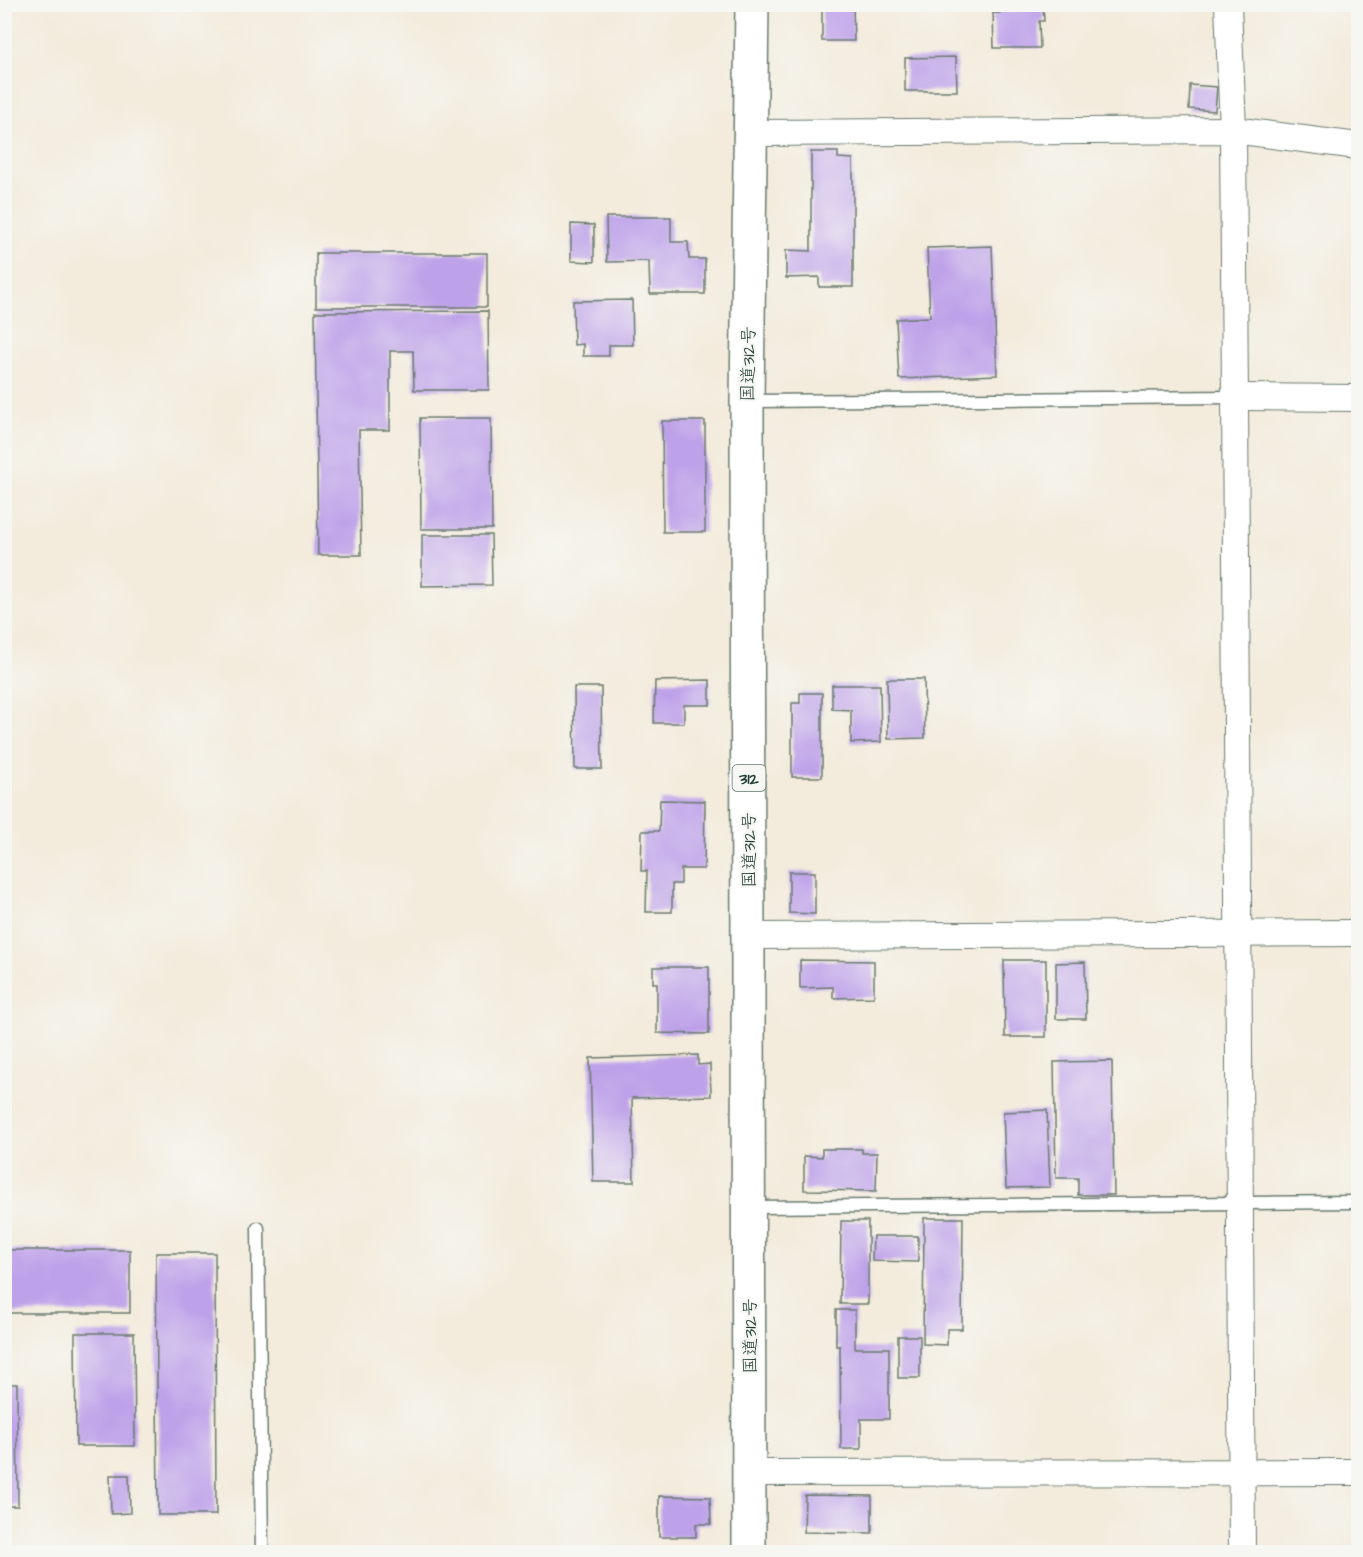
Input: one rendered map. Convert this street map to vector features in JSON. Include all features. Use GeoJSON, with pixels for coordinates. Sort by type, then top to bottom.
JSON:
{"type":"FeatureCollection","features":[{"type":"Feature","properties":{"kind":"highway","name":"国道312号"},"geometry":{"type":"LineString","coordinates":[[749,1552],[747,401],[752,4]]}},
{"type":"Feature","properties":{"kind":"street"},"geometry":{"type":"LineString","coordinates":[[1228,4],[1233,130],[1242,1552]]}},
{"type":"Feature","properties":{"kind":"street"},"geometry":{"type":"LineString","coordinates":[[752,133],[1233,130],[1359,146]]}},
{"type":"Feature","properties":{"kind":"street"},"geometry":{"type":"LineString","coordinates":[[1235,397],[1359,398]]}},
{"type":"Feature","properties":{"kind":"street"},"geometry":{"type":"LineString","coordinates":[[749,936],[1359,933]]}},
{"type":"Feature","properties":{"kind":"street"},"geometry":{"type":"LineString","coordinates":[[750,1473],[1359,1472]]}},
{"type":"Feature","properties":{"kind":"lane"},"geometry":{"type":"LineString","coordinates":[[747,401],[1235,397]]}},
{"type":"Feature","properties":{"kind":"lane"},"geometry":{"type":"LineString","coordinates":[[750,1207],[1359,1202]]}},
{"type":"Feature","properties":{"kind":"lane"},"geometry":{"type":"LineString","coordinates":[[258,1228],[262,1552]]}},
{"type":"Feature","properties":{"kind":"building"},"geometry":{"type":"Polygon","coordinates":[[[822,4],[853,4],[854,41],[822,41],[822,4]]]}},
{"type":"Feature","properties":{"kind":"building"},"geometry":{"type":"Polygon","coordinates":[[[1000,5],[1043,5],[1044,21],[1039,21],[1040,48],[994,48],[993,13],[1000,13],[1000,5]]]}},
{"type":"Feature","properties":{"kind":"building"},"geometry":{"type":"Polygon","coordinates":[[[956,57],[957,91],[905,91],[905,58],[956,57]]]}},
{"type":"Feature","properties":{"kind":"building"},"geometry":{"type":"Polygon","coordinates":[[[1190,85],[1217,87],[1215,111],[1189,109],[1190,85]]]}},
{"type":"Feature","properties":{"kind":"building"},"geometry":{"type":"Polygon","coordinates":[[[811,152],[838,152],[838,158],[853,159],[853,287],[819,287],[819,277],[786,278],[786,250],[811,251],[811,152]]]}},
{"type":"Feature","properties":{"kind":"building"},"geometry":{"type":"Polygon","coordinates":[[[606,217],[671,217],[671,242],[688,242],[689,259],[705,259],[705,294],[650,294],[649,261],[607,262],[606,217]]]}},
{"type":"Feature","properties":{"kind":"building"},"geometry":{"type":"Polygon","coordinates":[[[571,224],[594,225],[594,262],[571,261],[571,224]]]}},
{"type":"Feature","properties":{"kind":"building"},"geometry":{"type":"Polygon","coordinates":[[[992,246],[997,375],[899,379],[896,319],[930,317],[927,248],[992,246]]]}},
{"type":"Feature","properties":{"kind":"building"},"geometry":{"type":"Polygon","coordinates":[[[316,253],[487,253],[487,307],[316,307],[316,253]]]}},
{"type":"Feature","properties":{"kind":"building"},"geometry":{"type":"Polygon","coordinates":[[[632,300],[633,345],[609,345],[609,356],[583,356],[583,344],[574,345],[573,301],[632,300]]]}},
{"type":"Feature","properties":{"kind":"building"},"geometry":{"type":"Polygon","coordinates":[[[488,311],[489,390],[414,390],[413,351],[390,351],[390,430],[359,430],[361,555],[318,555],[315,312],[488,311]]]}},
{"type":"Feature","properties":{"kind":"building"},"geometry":{"type":"Polygon","coordinates":[[[420,418],[491,418],[492,529],[421,529],[420,418]]]}},
{"type":"Feature","properties":{"kind":"building"},"geometry":{"type":"Polygon","coordinates":[[[662,421],[705,421],[705,532],[663,532],[662,421]]]}},
{"type":"Feature","properties":{"kind":"building"},"geometry":{"type":"Polygon","coordinates":[[[422,535],[491,535],[492,585],[422,586],[422,535]]]}},
{"type":"Feature","properties":{"kind":"building"},"geometry":{"type":"Polygon","coordinates":[[[887,679],[924,679],[925,738],[888,739],[887,679]]]}},
{"type":"Feature","properties":{"kind":"building"},"geometry":{"type":"Polygon","coordinates":[[[710,680],[710,705],[684,705],[684,723],[654,723],[655,681],[710,680]]]}},
{"type":"Feature","properties":{"kind":"building"},"geometry":{"type":"Polygon","coordinates":[[[832,685],[880,685],[881,742],[851,743],[851,710],[832,709],[832,685]]]}},
{"type":"Feature","properties":{"kind":"building"},"geometry":{"type":"Polygon","coordinates":[[[574,687],[601,687],[602,769],[575,769],[574,687]]]}},
{"type":"Feature","properties":{"kind":"building"},"geometry":{"type":"Polygon","coordinates":[[[800,693],[822,693],[822,777],[792,777],[792,703],[800,703],[800,693]]]}},
{"type":"Feature","properties":{"kind":"building"},"geometry":{"type":"Polygon","coordinates":[[[660,800],[705,801],[704,869],[681,869],[681,884],[672,884],[672,912],[646,912],[647,871],[641,871],[642,831],[659,831],[660,800]]]}},
{"type":"Feature","properties":{"kind":"building"},"geometry":{"type":"Polygon","coordinates":[[[789,872],[815,872],[815,914],[789,913],[789,872]]]}},
{"type":"Feature","properties":{"kind":"building"},"geometry":{"type":"Polygon","coordinates":[[[800,960],[874,961],[874,997],[833,998],[833,987],[800,988],[800,960]]]}},
{"type":"Feature","properties":{"kind":"building"},"geometry":{"type":"Polygon","coordinates":[[[1004,960],[1046,960],[1046,1037],[1005,1037],[1004,960]]]}},
{"type":"Feature","properties":{"kind":"building"},"geometry":{"type":"Polygon","coordinates":[[[1085,962],[1086,1019],[1056,1019],[1056,963],[1085,962]]]}},
{"type":"Feature","properties":{"kind":"building"},"geometry":{"type":"Polygon","coordinates":[[[653,967],[709,967],[709,1034],[657,1033],[657,983],[653,983],[653,967]]]}},
{"type":"Feature","properties":{"kind":"building"},"geometry":{"type":"Polygon","coordinates":[[[698,1055],[698,1065],[710,1064],[711,1096],[632,1098],[634,1182],[593,1182],[590,1058],[698,1055]]]}},
{"type":"Feature","properties":{"kind":"building"},"geometry":{"type":"Polygon","coordinates":[[[1112,1061],[1114,1195],[1078,1195],[1078,1178],[1056,1178],[1054,1062],[1112,1061]]]}},
{"type":"Feature","properties":{"kind":"building"},"geometry":{"type":"Polygon","coordinates":[[[1047,1110],[1050,1187],[1006,1188],[1003,1112],[1047,1110]]]}},
{"type":"Feature","properties":{"kind":"building"},"geometry":{"type":"Polygon","coordinates":[[[822,1149],[862,1149],[862,1153],[877,1153],[876,1191],[804,1190],[804,1156],[822,1157],[822,1149]]]}},
{"type":"Feature","properties":{"kind":"building"},"geometry":{"type":"Polygon","coordinates":[[[924,1218],[963,1218],[962,1329],[947,1329],[947,1345],[923,1344],[924,1218]]]}},
{"type":"Feature","properties":{"kind":"building"},"geometry":{"type":"Polygon","coordinates":[[[841,1221],[868,1221],[868,1304],[840,1304],[841,1221]]]}},
{"type":"Feature","properties":{"kind":"building"},"geometry":{"type":"Polygon","coordinates":[[[873,1236],[918,1236],[918,1262],[872,1261],[873,1236]]]}},
{"type":"Feature","properties":{"kind":"building"},"geometry":{"type":"Polygon","coordinates":[[[4,1250],[130,1250],[130,1313],[5,1313],[4,1250]]]}},
{"type":"Feature","properties":{"kind":"building"},"geometry":{"type":"Polygon","coordinates":[[[156,1253],[215,1253],[216,1515],[158,1515],[156,1253]]]}},
{"type":"Feature","properties":{"kind":"building"},"geometry":{"type":"Polygon","coordinates":[[[836,1310],[855,1310],[855,1348],[889,1348],[889,1419],[861,1419],[861,1449],[841,1449],[840,1346],[836,1346],[836,1310]]]}},
{"type":"Feature","properties":{"kind":"building"},"geometry":{"type":"Polygon","coordinates":[[[75,1333],[134,1333],[135,1446],[76,1446],[75,1333]]]}},
{"type":"Feature","properties":{"kind":"building"},"geometry":{"type":"Polygon","coordinates":[[[898,1336],[920,1336],[920,1378],[898,1378],[898,1336]]]}},
{"type":"Feature","properties":{"kind":"building"},"geometry":{"type":"Polygon","coordinates":[[[4,1384],[17,1384],[18,1506],[4,1506],[4,1384]]]}},
{"type":"Feature","properties":{"kind":"building"},"geometry":{"type":"Polygon","coordinates":[[[110,1475],[129,1475],[130,1513],[111,1514],[110,1475]]]}},
{"type":"Feature","properties":{"kind":"building"},"geometry":{"type":"Polygon","coordinates":[[[805,1495],[872,1496],[872,1533],[804,1532],[805,1495]]]}},
{"type":"Feature","properties":{"kind":"building"},"geometry":{"type":"Polygon","coordinates":[[[659,1496],[710,1497],[711,1524],[696,1524],[696,1537],[659,1537],[659,1496]]]}}]}
